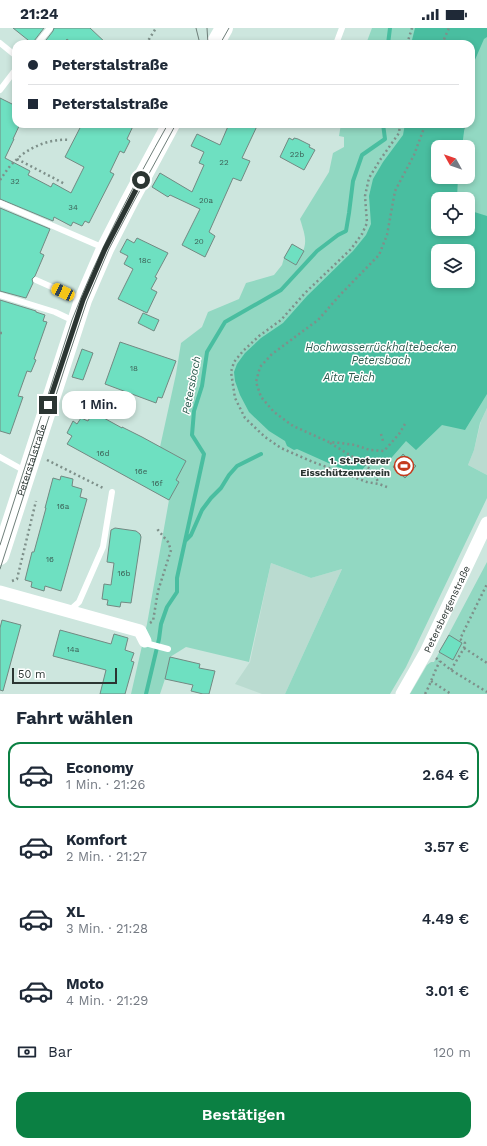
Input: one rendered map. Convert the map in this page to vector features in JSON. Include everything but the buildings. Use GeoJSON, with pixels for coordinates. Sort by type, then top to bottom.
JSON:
{"type":"FeatureCollection","features":[{"type":"Feature","properties":{"kind":"street"},"geometry":{"type":"LineString","coordinates":[[217,40],[224,28]]}},
{"type":"Feature","properties":{"kind":"street","name":"Peterstalstraße"},"geometry":{"type":"LineString","coordinates":[[0,556],[83,300],[105,249],[169,128]]}},
{"type":"Feature","properties":{"kind":"street","name":"Petersbergenstraße"},"geometry":{"type":"LineString","coordinates":[[402,694],[426,652],[487,523]]}},
{"type":"Feature","properties":{"kind":"street"},"geometry":{"type":"LineString","coordinates":[[0,592],[69,610],[145,639]]}},
{"type":"Feature","properties":{"kind":"lane"},"geometry":{"type":"LineString","coordinates":[[40,40],[50,28]]}},
{"type":"Feature","properties":{"kind":"lane"},"geometry":{"type":"LineString","coordinates":[[338,40],[342,28]]}},
{"type":"Feature","properties":{"kind":"lane"},"geometry":{"type":"LineString","coordinates":[[0,43],[12,53]]}},
{"type":"Feature","properties":{"kind":"lane"},"geometry":{"type":"LineString","coordinates":[[0,90],[12,74]]}},
{"type":"Feature","properties":{"kind":"lane"},"geometry":{"type":"LineString","coordinates":[[0,203],[105,249]]}},
{"type":"Feature","properties":{"kind":"lane"},"geometry":{"type":"LineString","coordinates":[[36,280],[83,300]]}},
{"type":"Feature","properties":{"kind":"lane"},"geometry":{"type":"LineString","coordinates":[[0,295],[55,312],[76,321]]}},
{"type":"Feature","properties":{"kind":"lane"},"geometry":{"type":"LineString","coordinates":[[0,457],[27,472]]}},
{"type":"Feature","properties":{"kind":"lane"},"geometry":{"type":"LineString","coordinates":[[69,610],[80,602],[103,547],[112,492]]}},
{"type":"Feature","properties":{"kind":"lane"},"geometry":{"type":"LineString","coordinates":[[145,639],[168,649]]}},
{"type":"Feature","properties":{"kind":"path"},"geometry":{"type":"LineString","coordinates":[[148,40],[156,28]]}},
{"type":"Feature","properties":{"kind":"path"},"geometry":{"type":"LineString","coordinates":[[408,40],[412,28]]}},
{"type":"Feature","properties":{"kind":"path"},"geometry":{"type":"LineString","coordinates":[[444,40],[449,28]]}},
{"type":"Feature","properties":{"kind":"path"},"geometry":{"type":"LineString","coordinates":[[387,487],[367,482],[313,462],[281,448],[265,437],[245,418],[235,398],[231,372],[234,362],[243,351],[259,336],[281,320],[305,293],[351,249],[362,234],[367,222],[365,196],[369,178],[399,133],[400,128]]}},
{"type":"Feature","properties":{"kind":"path"},"geometry":{"type":"LineString","coordinates":[[379,484],[371,470],[353,456],[329,442],[293,426],[274,412],[261,397],[256,382],[260,367],[272,354],[318,320],[340,295],[379,256],[388,235],[395,191],[414,155],[424,128]]}},
{"type":"Feature","properties":{"kind":"path"},"geometry":{"type":"LineString","coordinates":[[0,180],[17,159],[33,148],[50,141],[70,140]]}},
{"type":"Feature","properties":{"kind":"path"},"geometry":{"type":"LineString","coordinates":[[17,159],[65,184]]}},
{"type":"Feature","properties":{"kind":"path"},"geometry":{"type":"LineString","coordinates":[[329,442],[348,444],[370,450],[384,451],[399,434],[405,424]]}},
{"type":"Feature","properties":{"kind":"path"},"geometry":{"type":"LineString","coordinates":[[381,434],[383,441]]}},
{"type":"Feature","properties":{"kind":"path"},"geometry":{"type":"LineString","coordinates":[[45,467],[46,460],[112,492]]}},
{"type":"Feature","properties":{"kind":"path"},"geometry":{"type":"LineString","coordinates":[[12,582],[17,579],[37,496]]}},
{"type":"Feature","properties":{"kind":"path"},"geometry":{"type":"LineString","coordinates":[[145,639],[152,621],[158,591],[171,550],[168,542],[157,527]]}},
{"type":"Feature","properties":{"kind":"path"},"geometry":{"type":"LineString","coordinates":[[451,670],[464,648],[465,643],[460,639],[487,584]]}},
{"type":"Feature","properties":{"kind":"path"},"geometry":{"type":"LineString","coordinates":[[464,648],[487,663]]}},
{"type":"Feature","properties":{"kind":"path"},"geometry":{"type":"LineString","coordinates":[[425,694],[434,670],[440,661],[451,670],[487,692]]}},
{"type":"Feature","properties":{"kind":"path"},"geometry":{"type":"LineString","coordinates":[[431,681],[451,694]]}},
{"type":"Feature","properties":{"kind":"shaded area"},"geometry":{"type":"Polygon","coordinates":[[[372,28],[487,28],[487,276],[475,260],[475,244],[431,244],[431,254],[319,324],[467,288],[475,288],[475,286],[487,283],[487,408],[480,423],[474,450],[468,465],[487,475],[487,498],[406,667],[390,694],[285,694],[342,569],[311,578],[271,563],[249,662],[186,647],[170,657],[160,694],[131,694],[147,624],[169,500],[179,482],[176,480],[186,461],[160,447],[176,374],[181,343],[202,327],[208,312],[239,299],[246,283],[274,275],[282,265],[284,258],[296,265],[303,252],[305,242],[300,219],[329,172],[333,153],[344,147],[344,137],[339,136],[340,128],[475,128],[475,40],[368,40],[372,28]]]}},
{"type":"Feature","properties":{"kind":"shaded area"},"geometry":{"type":"Polygon","coordinates":[[[487,408],[487,475],[468,465],[474,450],[481,421],[487,408]]]}},
{"type":"Feature","properties":{"kind":"shaded area"},"geometry":{"type":"Polygon","coordinates":[[[487,562],[487,694],[410,694],[427,665],[434,662],[487,562]]]}},
{"type":"Feature","properties":{"kind":"shaded area"},"geometry":{"type":"Polygon","coordinates":[[[271,563],[311,578],[342,569],[285,694],[262,694],[235,684],[250,662],[271,563]]]}},
{"type":"Feature","properties":{"kind":"water"},"geometry":{"type":"Polygon","coordinates":[[[415,28],[487,28],[487,37],[484,39],[475,60],[475,40],[412,40],[415,28]]]}},
{"type":"Feature","properties":{"kind":"water","name":"Hochwasserrückhaltebecken Petersbach"},"geometry":{"type":"Polygon","coordinates":[[[404,128],[464,128],[463,140],[431,140],[431,184],[458,184],[457,192],[431,192],[431,236],[475,236],[475,212],[487,216],[487,394],[465,430],[442,425],[416,450],[406,441],[386,464],[370,460],[359,474],[335,466],[287,446],[285,441],[269,431],[249,412],[240,395],[235,381],[234,372],[237,364],[245,353],[261,338],[283,323],[307,296],[353,251],[366,235],[371,224],[369,196],[373,179],[383,162],[403,135],[404,128]]]}},
{"type":"Feature","properties":{"kind":"waterway","name":"Petersbach"},"geometry":{"type":"LineString","coordinates":[[388,40],[390,28]]}},
{"type":"Feature","properties":{"kind":"waterway","name":"Petersbach"},"geometry":{"type":"LineString","coordinates":[[146,694],[161,624],[167,607],[177,592],[177,578],[204,454],[192,435],[194,411],[202,386],[207,352],[225,322],[281,290],[317,251],[338,235],[346,231],[353,181],[362,155],[385,139],[384,128]]}},
{"type":"Feature","properties":{"kind":"waterway"},"geometry":{"type":"LineString","coordinates":[[186,540],[191,535],[202,510],[221,488],[229,475],[237,466],[261,454]]}},
{"type":"Feature","properties":{"kind":"tram line"},"geometry":{"type":"LineString","coordinates":[[196,28],[199,40]]}},
{"type":"Feature","properties":{"kind":"tram line"},"geometry":{"type":"LineString","coordinates":[[207,28],[208,40]]}},
{"type":"Feature","properties":{"kind":"tram line"},"geometry":{"type":"LineString","coordinates":[[222,40],[229,28]]}},
{"type":"Feature","properties":{"kind":"tram line"},"geometry":{"type":"LineString","coordinates":[[0,545],[72,320],[116,220],[166,128]]}},
{"type":"Feature","properties":{"kind":"tram line"},"geometry":{"type":"LineString","coordinates":[[0,569],[87,301],[109,249],[174,128]]}},
{"type":"Feature","properties":{"kind":"place","name":"1. St.Peterer Eisschützenverein"},"geometry":{"type":"Point","coordinates":[404,466]}},
{"type":"Feature","properties":{"kind":"route"},"geometry":{"type":"LineString","coordinates":[[48,405],[83,300],[105,249],[141,180]]}},
{"type":"Feature","properties":{"kind":"water label","name":"Aita Teich"},"geometry":{"type":"Point","coordinates":[349,377]}}]}
